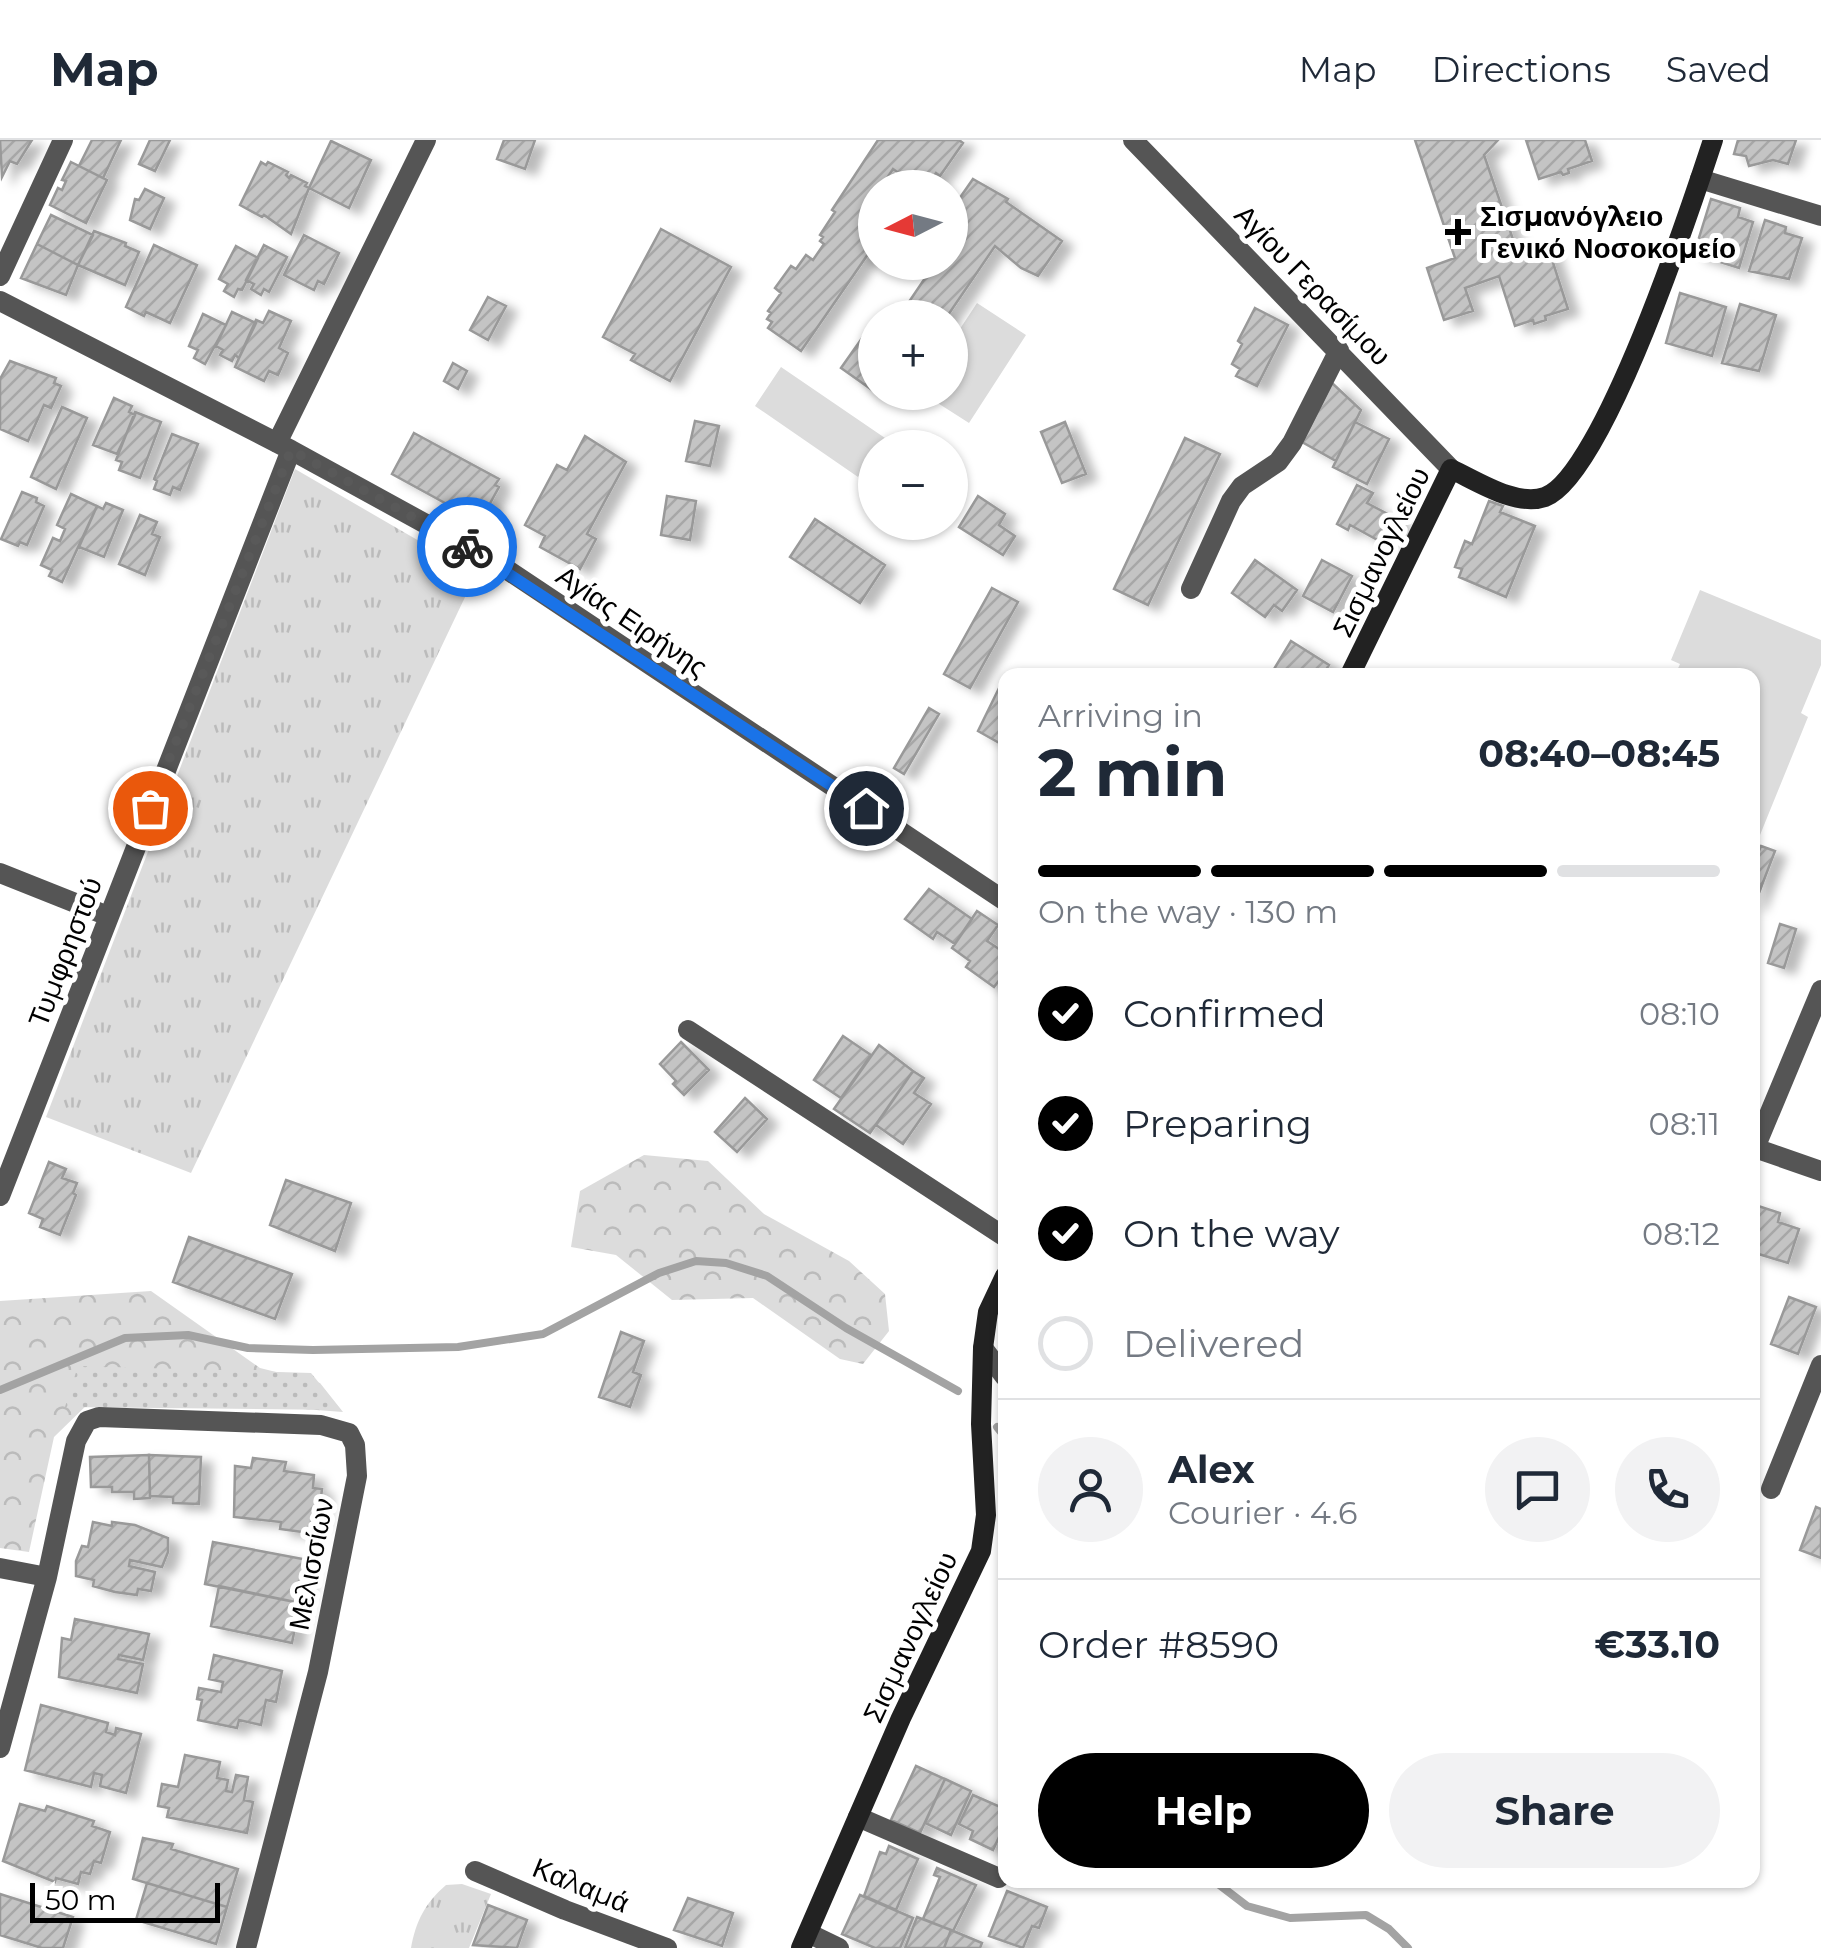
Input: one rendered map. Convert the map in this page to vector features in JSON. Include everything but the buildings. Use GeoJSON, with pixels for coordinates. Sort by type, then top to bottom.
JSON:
{"type":"FeatureCollection","features":[{"type":"Feature","properties":{"kind":"street"},"geometry":{"type":"LineString","coordinates":[[0,276],[63,140]]}},
{"type":"Feature","properties":{"kind":"street","name":"Τυμφρηστού"},"geometry":{"type":"LineString","coordinates":[[0,1196],[284,447],[426,140]]}},
{"type":"Feature","properties":{"kind":"street","name":"Αγίου Γερασίμου"},"geometry":{"type":"LineString","coordinates":[[1133,140],[1452,470]]}},
{"type":"Feature","properties":{"kind":"street","name":"Σισμανογλείου"},"geometry":{"type":"LineString","coordinates":[[1353,668],[1452,470],[1526,499],[1542,498],[1560,488],[1591,442],[1638,351],[1713,140]]}},
{"type":"Feature","properties":{"kind":"street"},"geometry":{"type":"LineString","coordinates":[[1700,179],[1821,216]]}},
{"type":"Feature","properties":{"kind":"street","name":"Αγίας Ειρήνης"},"geometry":{"type":"LineString","coordinates":[[2,309],[284,447],[496,563],[998,896]]}},
{"type":"Feature","properties":{"kind":"street"},"geometry":{"type":"LineString","coordinates":[[1191,589],[1231,501],[1242,486],[1278,462],[1292,444],[1338,350]]}},
{"type":"Feature","properties":{"kind":"street"},"geometry":{"type":"LineString","coordinates":[[0,873],[108,916]]}},
{"type":"Feature","properties":{"kind":"street"},"geometry":{"type":"LineString","coordinates":[[1760,1134],[1821,990]]}},
{"type":"Feature","properties":{"kind":"street"},"geometry":{"type":"LineString","coordinates":[[688,1030],[998,1232]]}},
{"type":"Feature","properties":{"kind":"street"},"geometry":{"type":"LineString","coordinates":[[1760,1150],[1821,1171]]}},
{"type":"Feature","properties":{"kind":"street","name":"Σισμανογλείου"},"geometry":{"type":"LineString","coordinates":[[805,1940],[981,1551],[986,1515],[980,1424],[983,1348],[988,1312],[998,1291]]}},
{"type":"Feature","properties":{"kind":"street"},"geometry":{"type":"LineString","coordinates":[[983,1348],[998,1368]]}},
{"type":"Feature","properties":{"kind":"street"},"geometry":{"type":"LineString","coordinates":[[1771,1488],[1821,1365]]}},
{"type":"Feature","properties":{"kind":"street","name":"Μελισσίων"},"geometry":{"type":"LineString","coordinates":[[47,1577],[76,1441],[88,1421],[99,1417],[320,1424],[348,1433],[355,1445],[357,1476],[318,1672],[246,1948]]}},
{"type":"Feature","properties":{"kind":"street"},"geometry":{"type":"LineString","coordinates":[[0,1568],[47,1577],[0,1748]]}},
{"type":"Feature","properties":{"kind":"street"},"geometry":{"type":"LineString","coordinates":[[858,1817],[998,1877]]}},
{"type":"Feature","properties":{"kind":"street","name":"Καλαμά"},"geometry":{"type":"LineString","coordinates":[[475,1871],[564,1910],[667,1948]]}},
{"type":"Feature","properties":{"kind":"street"},"geometry":{"type":"LineString","coordinates":[[805,1940],[839,1948]]}},
{"type":"Feature","properties":{"kind":"green space"},"geometry":{"type":"Polygon","coordinates":[[[977,303],[1026,335],[969,423],[949,410],[968,410],[968,317],[977,303]]]}},
{"type":"Feature","properties":{"kind":"green space"},"geometry":{"type":"Polygon","coordinates":[[[781,367],[873,430],[858,430],[858,477],[755,406],[781,367]]]}},
{"type":"Feature","properties":{"kind":"green space"},"geometry":{"type":"Polygon","coordinates":[[[295,469],[476,574],[191,1173],[46,1117],[295,469]]]}},
{"type":"Feature","properties":{"kind":"green space"},"geometry":{"type":"Polygon","coordinates":[[[1700,590],[1821,640],[1821,665],[1801,713],[1808,717],[1760,835],[1760,668],[1678,668],[1680,664],[1671,660],[1700,590]]]}},
{"type":"Feature","properties":{"kind":"green space"},"geometry":{"type":"Polygon","coordinates":[[[644,1155],[708,1161],[764,1214],[849,1261],[885,1294],[889,1331],[863,1364],[840,1359],[753,1298],[672,1300],[616,1255],[571,1247],[580,1191],[644,1155]]]}},
{"type":"Feature","properties":{"kind":"green space"},"geometry":{"type":"Polygon","coordinates":[[[151,1291],[260,1368],[320,1383],[343,1412],[169,1399],[91,1401],[54,1437],[29,1552],[0,1548],[0,1301],[151,1291]]]}},
{"type":"Feature","properties":{"kind":"green space"},"geometry":{"type":"Polygon","coordinates":[[[78,1366],[311,1373],[341,1410],[65,1407],[78,1366]]]}},
{"type":"Feature","properties":{"kind":"green space"},"geometry":{"type":"Polygon","coordinates":[[[462,1884],[491,1894],[469,1948],[411,1948],[419,1921],[432,1899],[446,1885],[462,1884]]]}},
{"type":"Feature","properties":{"kind":"waterway"},"geometry":{"type":"LineString","coordinates":[[0,1390],[125,1338],[188,1335],[248,1348],[313,1350],[458,1347],[543,1334],[659,1273],[696,1261],[726,1263],[767,1276],[846,1328],[958,1391]]}},
{"type":"Feature","properties":{"kind":"waterway"},"geometry":{"type":"LineString","coordinates":[[1223,1888],[1247,1906],[1290,1918],[1366,1915],[1389,1929],[1408,1948]]}},
{"type":"Feature","properties":{"kind":"way so far"},"geometry":{"type":"LineString","coordinates":[[150,808],[291,450],[467,547]]}},
{"type":"Feature","properties":{"kind":"place","name":"Σισμανόγλειο Γενικό Νοσοκομείο"},"geometry":{"type":"Point","coordinates":[1458,232]}},
{"type":"Feature","properties":{"kind":"route"},"geometry":{"type":"LineString","coordinates":[[467,547],[866,808]]}}]}
